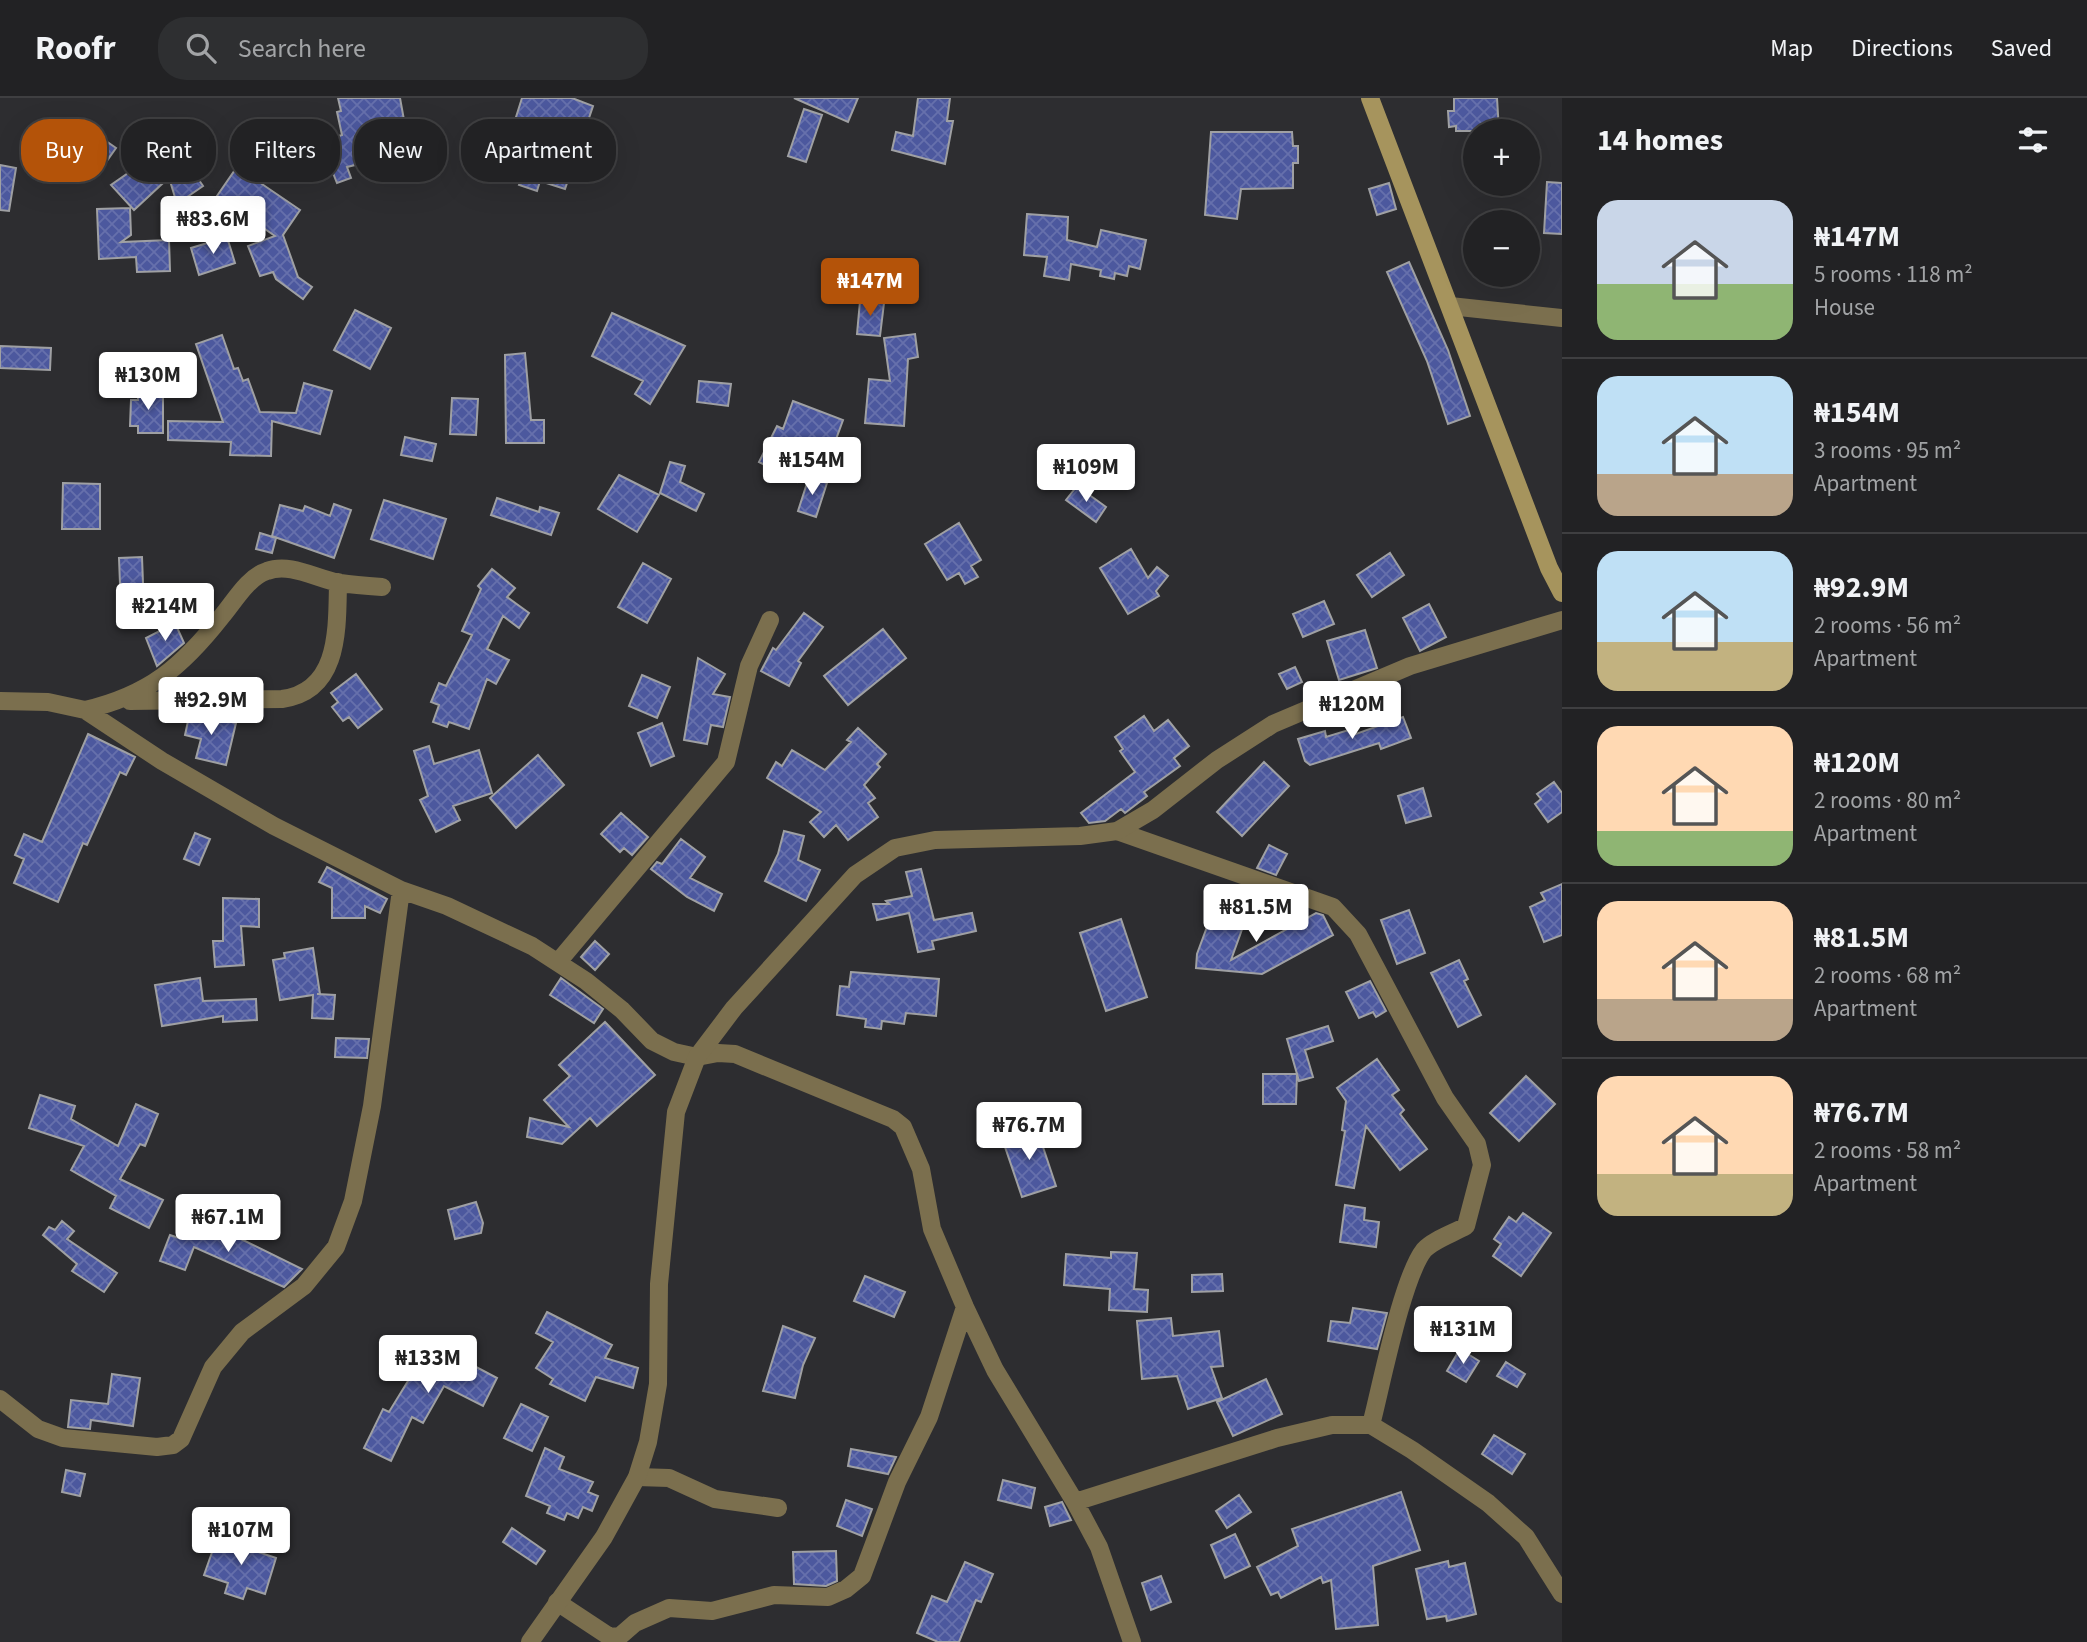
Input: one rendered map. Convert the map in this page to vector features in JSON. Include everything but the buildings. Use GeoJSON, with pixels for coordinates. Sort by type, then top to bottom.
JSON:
{"type":"FeatureCollection","features":[{"type":"Feature","properties":{"kind":"main road"},"geometry":{"type":"LineString","coordinates":[[1370,98],[1549,568],[1562,593]]}},
{"type":"Feature","properties":{"kind":"street"},"geometry":{"type":"LineString","coordinates":[[1450,306],[1562,318]]}},
{"type":"Feature","properties":{"kind":"street"},"geometry":{"type":"LineString","coordinates":[[120,702],[151,687],[194,652],[247,586],[266,571],[288,569],[338,582],[382,587]]}},
{"type":"Feature","properties":{"kind":"street"},"geometry":{"type":"LineString","coordinates":[[85,710],[120,702],[282,699],[302,696],[320,677],[334,650],[338,582]]}},
{"type":"Feature","properties":{"kind":"street"},"geometry":{"type":"LineString","coordinates":[[558,962],[726,761],[749,666],[770,620]]}},
{"type":"Feature","properties":{"kind":"street"},"geometry":{"type":"LineString","coordinates":[[530,1642],[604,1537],[637,1476],[648,1443],[658,1384],[659,1284],[676,1112],[697,1057],[734,1008],[855,875],[894,848],[935,840],[1080,836],[1117,831],[1153,810],[1217,760],[1273,724],[1410,666],[1562,620]]}},
{"type":"Feature","properties":{"kind":"street"},"geometry":{"type":"LineString","coordinates":[[0,701],[48,702],[85,710],[162,761],[274,826],[401,890],[447,906],[532,946],[622,1010],[652,1041],[674,1052],[697,1057],[718,1053],[735,1054],[831,1095],[880,1111],[903,1127],[921,1169],[932,1228],[965,1307],[995,1370],[1075,1502],[1099,1547],[1132,1642]]}},
{"type":"Feature","properties":{"kind":"street"},"geometry":{"type":"LineString","coordinates":[[1117,831],[1333,907],[1359,934],[1445,1098],[1476,1144],[1482,1165],[1466,1226],[1425,1249],[1416,1265],[1397,1322],[1371,1425]]}},
{"type":"Feature","properties":{"kind":"street"},"geometry":{"type":"LineString","coordinates":[[0,1399],[38,1429],[63,1438],[173,1446],[181,1439],[213,1367],[242,1332],[304,1286],[336,1247],[353,1201],[372,1106],[401,890]]}},
{"type":"Feature","properties":{"kind":"street"},"geometry":{"type":"LineString","coordinates":[[558,1602],[610,1637],[620,1636],[635,1623],[669,1608],[712,1611],[774,1595],[828,1597],[846,1589],[862,1576],[897,1482],[929,1417],[965,1307]]}},
{"type":"Feature","properties":{"kind":"street"},"geometry":{"type":"LineString","coordinates":[[1075,1502],[1278,1438],[1332,1425],[1371,1425],[1488,1503],[1526,1537],[1562,1594]]}},
{"type":"Feature","properties":{"kind":"street"},"geometry":{"type":"LineString","coordinates":[[637,1476],[668,1478],[715,1500],[778,1508]]}}]}
